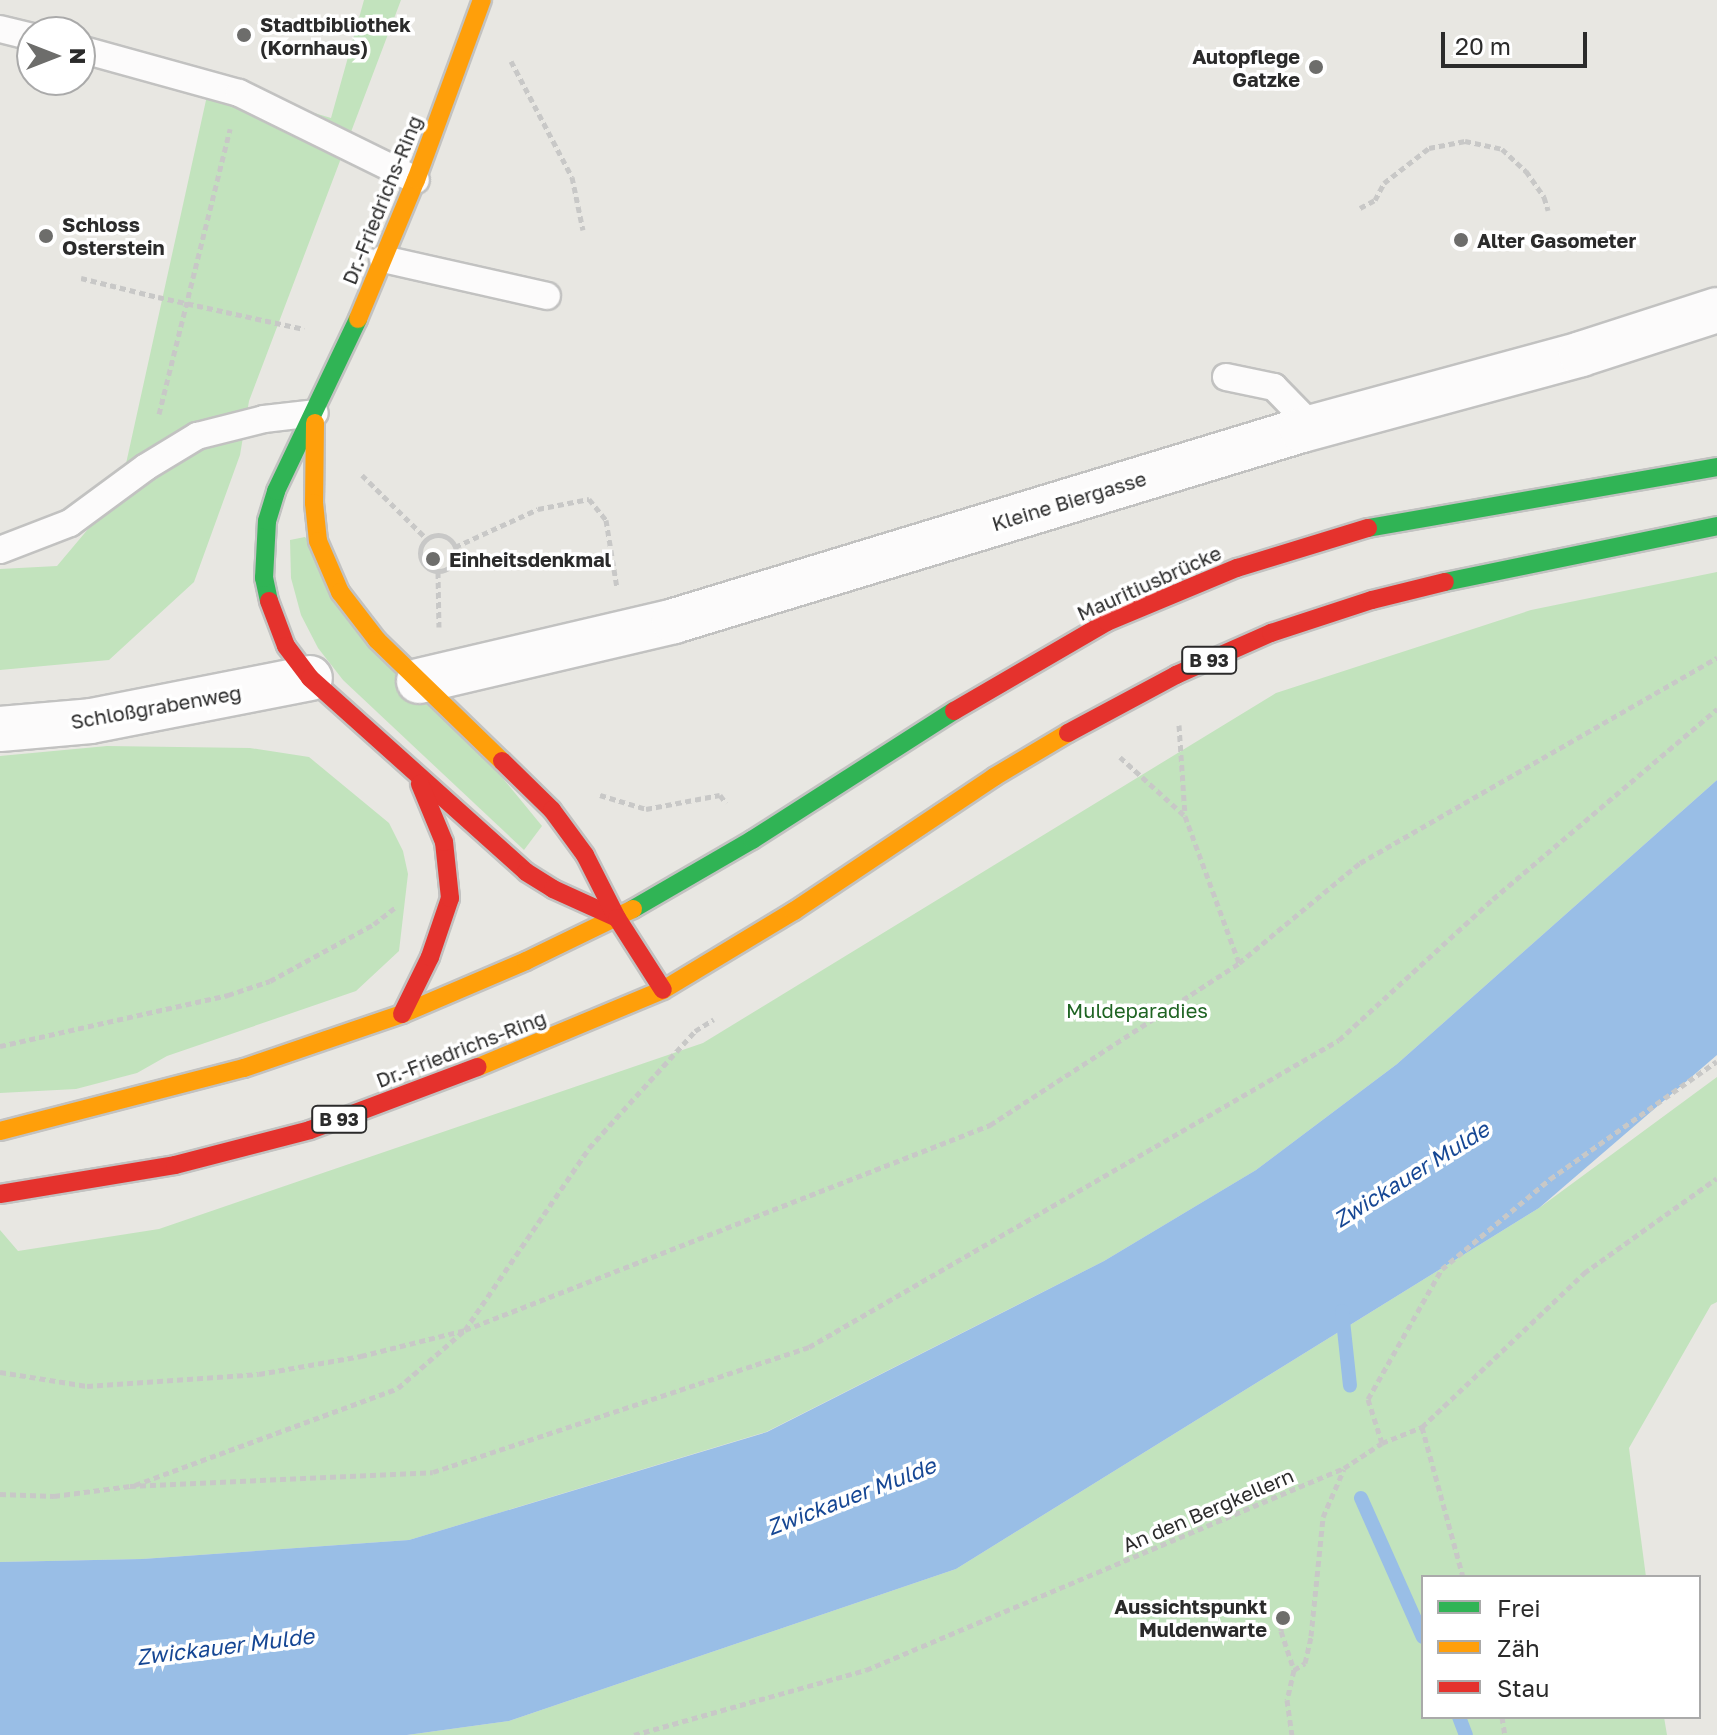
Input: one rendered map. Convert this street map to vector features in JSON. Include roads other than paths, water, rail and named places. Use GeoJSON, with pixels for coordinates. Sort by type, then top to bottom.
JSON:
{"type":"FeatureCollection","features":[{"type":"Feature","properties":{"kind":"main road","name":"Dr.-Friedrichs-Ring"},"geometry":{"type":"LineString","coordinates":[[482,2],[416,180],[350,339],[315,420],[276,491],[264,548],[271,613],[286,646],[310,678],[418,778],[526,872],[553,889],[617,918]]}},
{"type":"Feature","properties":{"kind":"main road","name":"Dr.-Friedrichs-Ring"},"geometry":{"type":"LineString","coordinates":[[0,1194],[175,1165],[310,1130],[554,1038],[663,990],[617,918],[585,855],[561,822],[429,678],[357,619],[327,568],[318,541],[314,503],[315,420]]}},
{"type":"Feature","properties":{"kind":"main road","name":"Mauritiusbrücke"},"geometry":{"type":"LineString","coordinates":[[617,918],[752,840],[966,703],[1107,622],[1237,568],[1370,527],[1717,467]]}},
{"type":"Feature","properties":{"kind":"main road","name":"B 93"},"geometry":{"type":"LineString","coordinates":[[663,990],[794,911],[994,777],[1083,724],[1176,675],[1271,633],[1372,600],[1490,570],[1717,526]]}},
{"type":"Feature","properties":{"kind":"main road"},"geometry":{"type":"LineString","coordinates":[[402,1014],[430,957],[450,898],[444,842],[418,778]]}},
{"type":"Feature","properties":{"kind":"main road"},"geometry":{"type":"LineString","coordinates":[[0,1131],[244,1068],[402,1014],[617,918]]}},
{"type":"Feature","properties":{"kind":"street","name":"Kleine Biergasse"},"geometry":{"type":"LineString","coordinates":[[429,678],[674,621],[1313,427],[1581,354],[1717,310]]}},
{"type":"Feature","properties":{"kind":"street","name":"Schloßgrabenweg"},"geometry":{"type":"LineString","coordinates":[[0,729],[91,721],[310,678]]}},
{"type":"Feature","properties":{"kind":"lane"},"geometry":{"type":"LineString","coordinates":[[96,53],[239,93],[416,180]]}},
{"type":"Feature","properties":{"kind":"lane"},"geometry":{"type":"LineString","coordinates":[[383,259],[547,296]]}},
{"type":"Feature","properties":{"kind":"lane"},"geometry":{"type":"LineString","coordinates":[[1226,377],[1274,387],[1313,427]]}},
{"type":"Feature","properties":{"kind":"lane"},"geometry":{"type":"LineString","coordinates":[[0,550],[70,523],[146,467],[197,436],[264,419],[315,420]]}},
{"type":"Feature","properties":{"kind":"water","name":"Zwickauer Mulde"},"geometry":{"type":"Polygon","coordinates":[[[1717,780],[1717,1055],[1539,1208],[956,1569],[509,1721],[407,1735],[0,1735],[0,1562],[142,1559],[409,1540],[767,1432],[1104,1261],[1256,1170],[1397,1064],[1717,780]]]}},
{"type":"Feature","properties":{"kind":"waterway"},"geometry":{"type":"LineString","coordinates":[[1342,1311],[1350,1386]]}},
{"type":"Feature","properties":{"kind":"waterway"},"geometry":{"type":"LineString","coordinates":[[1361,1498],[1421,1633]]}},
{"type":"Feature","properties":{"kind":"waterway"},"geometry":{"type":"LineString","coordinates":[[1460,1719],[1466,1735]]}},
{"type":"Feature","properties":{"kind":"place","name":"Stadtbibliothek (Kornhaus)"},"geometry":{"type":"Point","coordinates":[244,35]}},
{"type":"Feature","properties":{"kind":"place","name":"Autopflege Gatzke"},"geometry":{"type":"Point","coordinates":[1316,67]}},
{"type":"Feature","properties":{"kind":"place","name":"Schloss Osterstein"},"geometry":{"type":"Point","coordinates":[46,236]}},
{"type":"Feature","properties":{"kind":"place","name":"Alter Gasometer"},"geometry":{"type":"Point","coordinates":[1461,240]}},
{"type":"Feature","properties":{"kind":"place","name":"Einheitsdenkmal"},"geometry":{"type":"Point","coordinates":[433,559]}},
{"type":"Feature","properties":{"kind":"place","name":"Aussichtspunkt Muldenwarte"},"geometry":{"type":"Point","coordinates":[1283,1618]}},
{"type":"Feature","properties":{"kind":"park label","name":"Muldeparadies"},"geometry":{"type":"Point","coordinates":[1137,1010]}}]}
